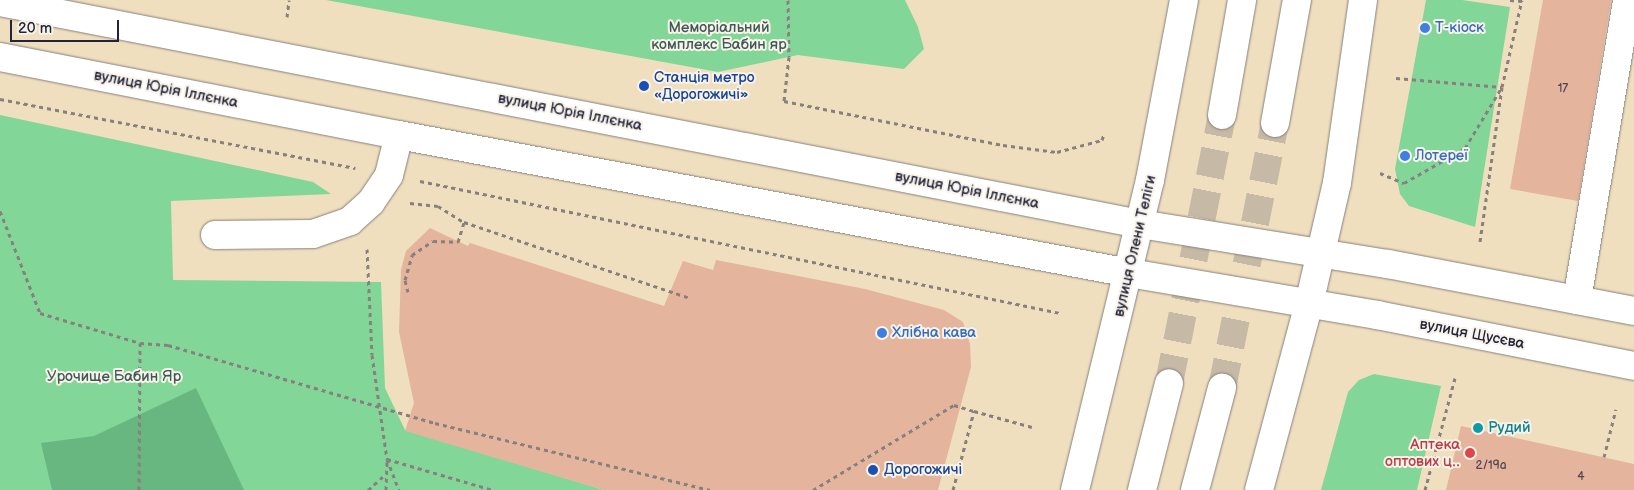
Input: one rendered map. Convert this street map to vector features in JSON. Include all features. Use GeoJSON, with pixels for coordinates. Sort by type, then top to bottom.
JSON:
{"type":"FeatureCollection","features":[{"type":"Feature","properties":{"kind":"main road","name":"вулиця Олени Теліги"},"geometry":{"type":"LineString","coordinates":[[1075,490],[1140,224],[1184,0]]}},
{"type":"Feature","properties":{"kind":"main road"},"geometry":{"type":"LineString","coordinates":[[1222,115],[1242,0]]}},
{"type":"Feature","properties":{"kind":"main road"},"geometry":{"type":"LineString","coordinates":[[1275,123],[1297,0]]}},
{"type":"Feature","properties":{"kind":"main road"},"geometry":{"type":"LineString","coordinates":[[1259,490],[1309,304],[1337,183],[1363,0]]}},
{"type":"Feature","properties":{"kind":"main road"},"geometry":{"type":"LineString","coordinates":[[1577,300],[1627,0]]}},
{"type":"Feature","properties":{"kind":"main road","name":"вулиця Юрія Іллєнка"},"geometry":{"type":"LineString","coordinates":[[0,2],[1140,224],[1320,254]]}},
{"type":"Feature","properties":{"kind":"main road","name":"вулиця Юрія Іллєнка"},"geometry":{"type":"LineString","coordinates":[[0,57],[399,135],[1128,273]]}},
{"type":"Feature","properties":{"kind":"main road"},"geometry":{"type":"LineString","coordinates":[[215,235],[313,234],[350,221],[371,202],[390,175],[399,135]]}},
{"type":"Feature","properties":{"kind":"main road"},"geometry":{"type":"LineString","coordinates":[[1320,254],[1634,311]]}},
{"type":"Feature","properties":{"kind":"main road","name":"вулиця Щусєва"},"geometry":{"type":"LineString","coordinates":[[1128,273],[1309,304],[1634,366]]}},
{"type":"Feature","properties":{"kind":"main road"},"geometry":{"type":"LineString","coordinates":[[1142,490],[1169,383]]}},
{"type":"Feature","properties":{"kind":"main road"},"geometry":{"type":"LineString","coordinates":[[1195,490],[1222,388]]}},
{"type":"Feature","properties":{"kind":"path"},"geometry":{"type":"LineString","coordinates":[[287,17],[290,0]]}},
{"type":"Feature","properties":{"kind":"path"},"geometry":{"type":"LineString","coordinates":[[788,0],[789,57],[784,101],[1003,145],[1057,152],[1102,140],[1104,134]]}},
{"type":"Feature","properties":{"kind":"path"},"geometry":{"type":"LineString","coordinates":[[1480,241],[1502,87],[1522,1],[1510,0]]}},
{"type":"Feature","properties":{"kind":"path"},"geometry":{"type":"LineString","coordinates":[[1396,78],[1502,87]]}},
{"type":"Feature","properties":{"kind":"path"},"geometry":{"type":"LineString","coordinates":[[1380,173],[1404,183],[1465,148],[1502,87]]}},
{"type":"Feature","properties":{"kind":"path"},"geometry":{"type":"LineString","coordinates":[[0,99],[390,175],[1060,313]]}},
{"type":"Feature","properties":{"kind":"path"},"geometry":{"type":"LineString","coordinates":[[407,202],[438,206],[464,222],[690,298]]}},
{"type":"Feature","properties":{"kind":"path"},"geometry":{"type":"LineString","coordinates":[[0,211],[40,313],[140,343],[168,345],[435,424],[710,490]]}},
{"type":"Feature","properties":{"kind":"path"},"geometry":{"type":"LineString","coordinates":[[408,292],[405,280],[412,255],[433,241],[458,242],[464,222]]}},
{"type":"Feature","properties":{"kind":"path"},"geometry":{"type":"LineString","coordinates":[[366,240],[372,355],[388,460],[399,490]]}},
{"type":"Feature","properties":{"kind":"path"},"geometry":{"type":"LineString","coordinates":[[139,490],[140,343]]}},
{"type":"Feature","properties":{"kind":"path"},"geometry":{"type":"LineString","coordinates":[[1425,490],[1455,378]]}},
{"type":"Feature","properties":{"kind":"path"},"geometry":{"type":"LineString","coordinates":[[813,490],[954,405],[1032,427]]}},
{"type":"Feature","properties":{"kind":"path"},"geometry":{"type":"LineString","coordinates":[[1604,457],[1616,409]]}},
{"type":"Feature","properties":{"kind":"path"},"geometry":{"type":"LineString","coordinates":[[953,490],[974,411]]}},
{"type":"Feature","properties":{"kind":"path"},"geometry":{"type":"LineString","coordinates":[[386,490],[388,460]]}},
{"type":"Feature","properties":{"kind":"path"},"geometry":{"type":"LineString","coordinates":[[388,460],[493,490]]}},
{"type":"Feature","properties":{"kind":"path"},"geometry":{"type":"LineString","coordinates":[[368,490],[386,473]]}},
{"type":"Feature","properties":{"kind":"green space","name":"Меморіальний комплекс Бабин яр"},"geometry":{"type":"Polygon","coordinates":[[[326,0],[905,0],[918,27],[924,49],[904,69],[798,55],[718,72],[326,0]]]}},
{"type":"Feature","properties":{"kind":"green space"},"geometry":{"type":"Polygon","coordinates":[[[1426,0],[1462,0],[1510,7],[1475,227],[1409,206],[1400,194],[1395,169],[1426,0]]]}},
{"type":"Feature","properties":{"kind":"green space","name":"Урочище Бабин Яр"},"geometry":{"type":"Polygon","coordinates":[[[0,115],[313,182],[331,194],[171,201],[173,280],[381,282],[385,388],[405,430],[604,490],[0,490],[0,115]]]}},
{"type":"Feature","properties":{"kind":"green space"},"geometry":{"type":"Polygon","coordinates":[[[1374,374],[1441,386],[1417,490],[1321,490],[1348,392],[1359,380],[1374,374]]]}},
{"type":"Feature","properties":{"kind":"green space"},"geometry":{"type":"Polygon","coordinates":[[[196,388],[244,490],[52,490],[41,443],[94,436],[196,388]]]}},
{"type":"Feature","properties":{"kind":"building"},"geometry":{"type":"Polygon","coordinates":[[[1543,0],[1611,0],[1578,201],[1510,189],[1543,0]]]}},
{"type":"Feature","properties":{"kind":"building","name":"Дорогожичі"},"geometry":{"type":"Polygon","coordinates":[[[430,228],[468,246],[470,243],[664,306],[683,261],[713,270],[716,260],[865,289],[944,310],[963,322],[970,344],[971,367],[938,490],[604,490],[405,431],[414,403],[399,332],[401,270],[406,251],[430,228]]]}},
{"type":"Feature","properties":{"kind":"building"},"geometry":{"type":"Polygon","coordinates":[[[1461,426],[1634,464],[1634,490],[1446,490],[1461,426]]]}},
{"type":"Feature","properties":{"kind":"tunnel"},"geometry":{"type":"LineString","coordinates":[[1169,383],[1222,115]]}},
{"type":"Feature","properties":{"kind":"tunnel"},"geometry":{"type":"LineString","coordinates":[[1222,388],[1275,123]]}},
{"type":"Feature","properties":{"kind":"place","name":"Т-кіоск"},"geometry":{"type":"Point","coordinates":[1425,28]}},
{"type":"Feature","properties":{"kind":"place","name":"Станція метро «Дорогожичі»"},"geometry":{"type":"Point","coordinates":[644,86]}},
{"type":"Feature","properties":{"kind":"place","name":"Лотереї"},"geometry":{"type":"Point","coordinates":[1405,156]}},
{"type":"Feature","properties":{"kind":"place","name":"Хлібна кава"},"geometry":{"type":"Point","coordinates":[882,333]}},
{"type":"Feature","properties":{"kind":"place","name":"Рудий"},"geometry":{"type":"Point","coordinates":[1478,428]}},
{"type":"Feature","properties":{"kind":"place","name":"Аптека оптових ц‥"},"geometry":{"type":"Point","coordinates":[1470,453]}},
{"type":"Feature","properties":{"kind":"place","name":"Дорогожичі"},"geometry":{"type":"Point","coordinates":[873,470]}}]}
